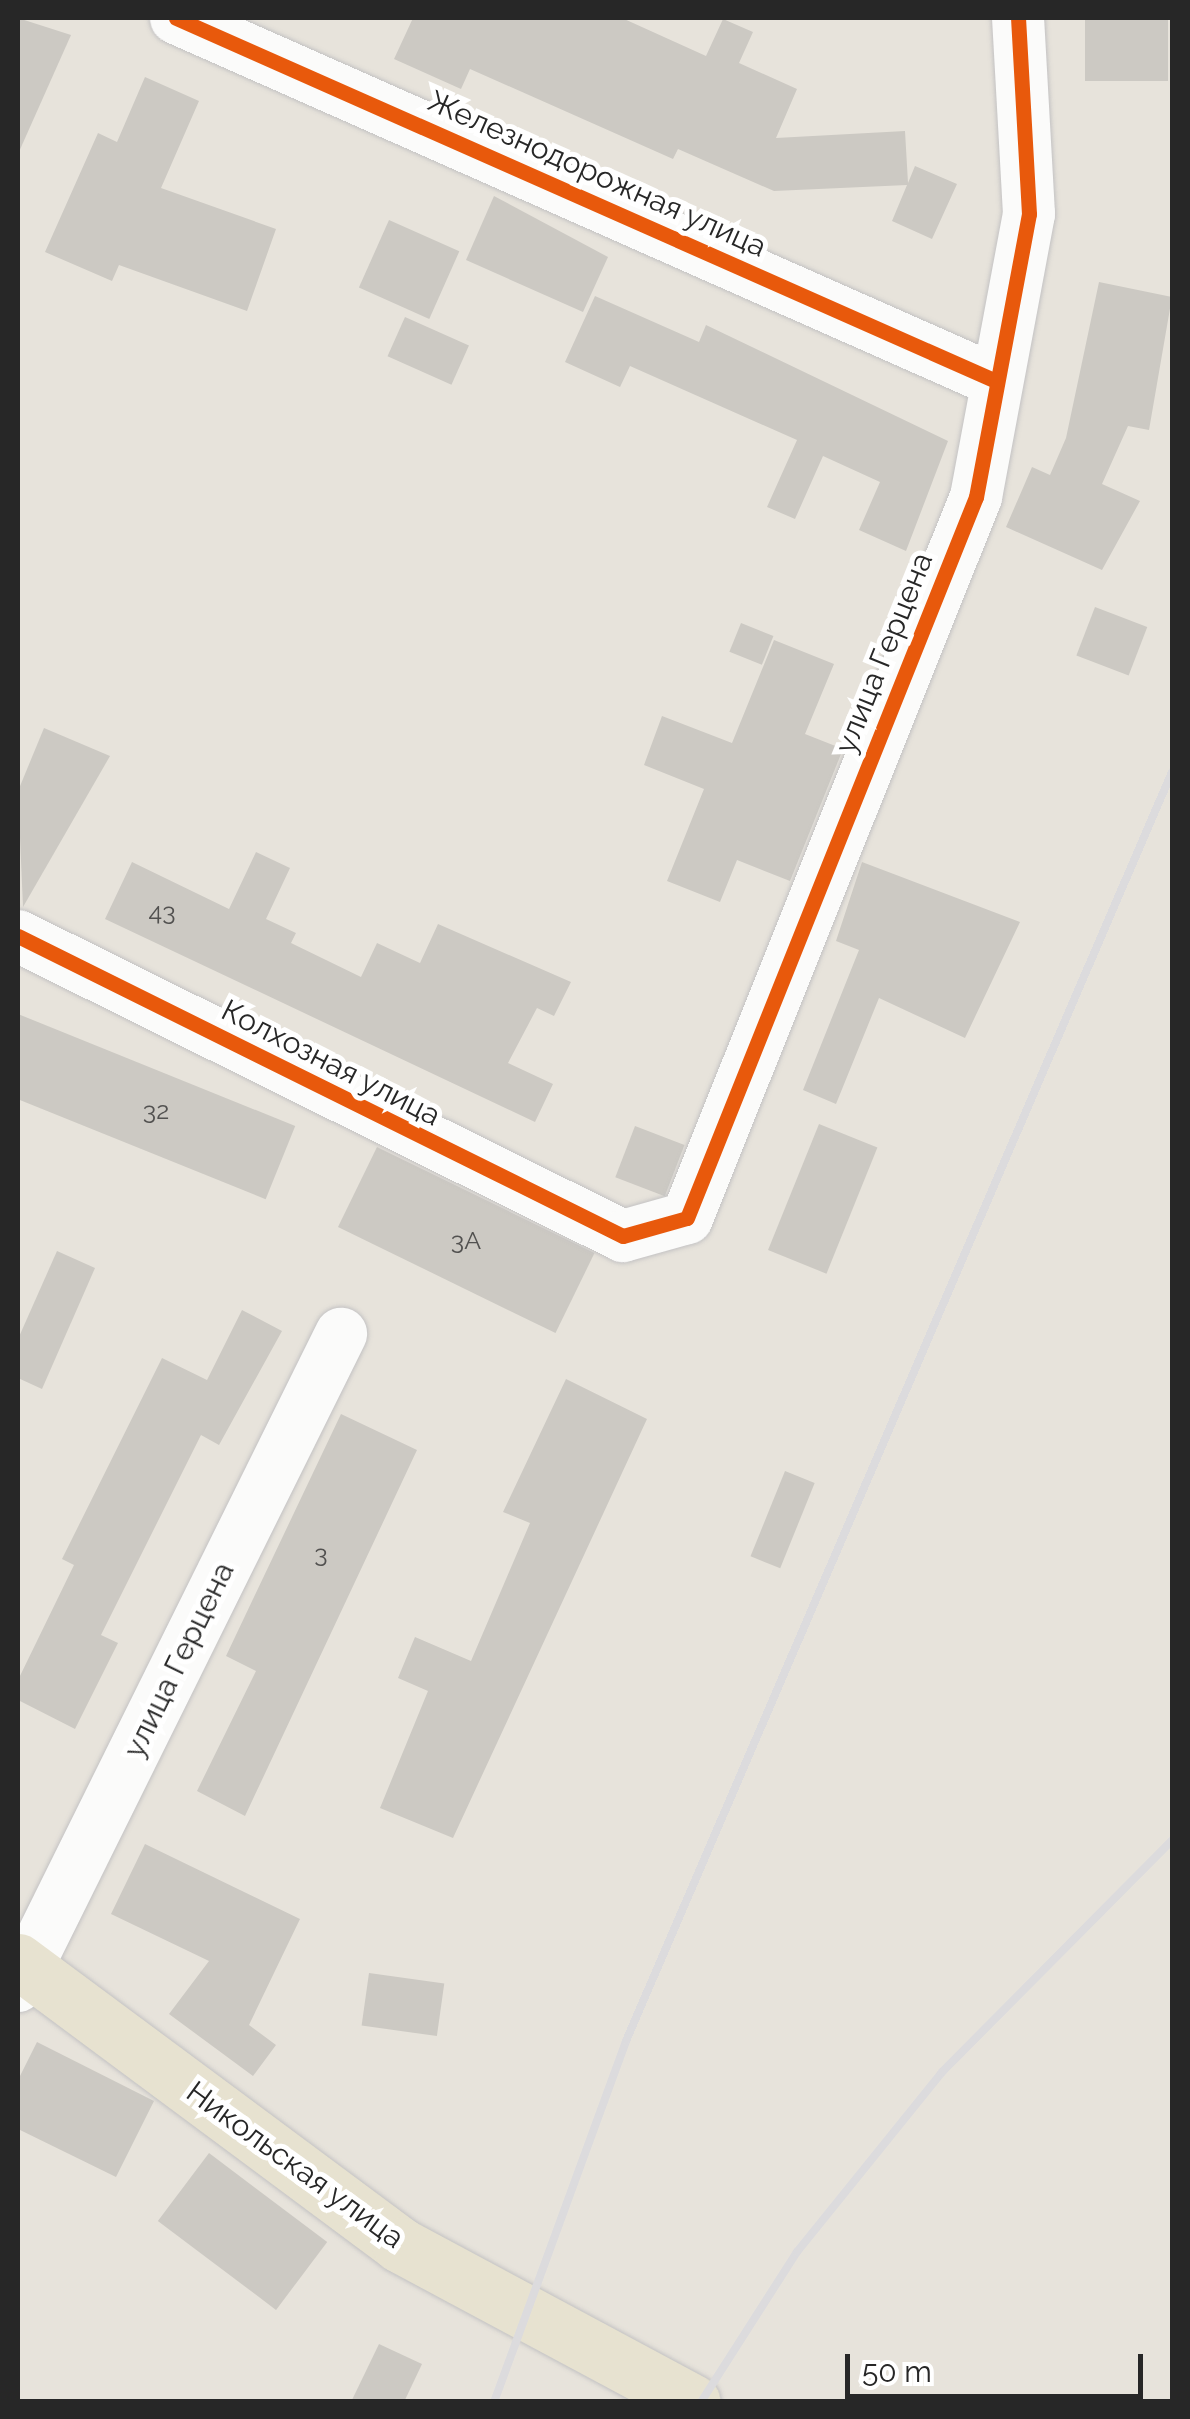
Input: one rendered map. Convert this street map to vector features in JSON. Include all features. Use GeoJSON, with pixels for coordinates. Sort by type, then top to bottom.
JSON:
{"type":"FeatureCollection","features":[{"type":"Feature","properties":{"kind":"main road","name":"Никольская улица"},"geometry":{"type":"LineString","coordinates":[[21,1971],[400,2245],[693,2402]]}},
{"type":"Feature","properties":{"kind":"street","name":"Железнодорожная улица"},"geometry":{"type":"LineString","coordinates":[[176,18],[996,381]]}},
{"type":"Feature","properties":{"kind":"street","name":"улица Герцена"},"geometry":{"type":"LineString","coordinates":[[622,1236],[687,1218],[976,497],[1029,214],[1018,18]]}},
{"type":"Feature","properties":{"kind":"street","name":"Колхозная улица"},"geometry":{"type":"LineString","coordinates":[[18,936],[622,1236]]}},
{"type":"Feature","properties":{"kind":"street","name":"улица Герцена"},"geometry":{"type":"LineString","coordinates":[[21,1971],[341,1334]]}},
{"type":"Feature","properties":{"kind":"building"},"geometry":{"type":"Polygon","coordinates":[[[18,18],[71,35],[18,154],[18,18]]]}},
{"type":"Feature","properties":{"kind":"building"},"geometry":{"type":"Polygon","coordinates":[[[413,18],[622,18],[706,56],[723,19],[753,32],[739,63],[797,89],[776,138],[905,131],[908,183],[915,166],[957,184],[932,239],[892,221],[907,185],[774,191],[678,149],[673,159],[470,69],[461,89],[394,59],[413,18]]]}},
{"type":"Feature","properties":{"kind":"building"},"geometry":{"type":"Polygon","coordinates":[[[1085,18],[1168,18],[1168,81],[1085,81],[1085,18]]]}},
{"type":"Feature","properties":{"kind":"building"},"geometry":{"type":"Polygon","coordinates":[[[145,77],[199,101],[161,188],[276,229],[247,311],[119,265],[112,281],[45,252],[98,133],[117,142],[145,77]]]}},
{"type":"Feature","properties":{"kind":"building"},"geometry":{"type":"Polygon","coordinates":[[[494,196],[608,257],[583,312],[466,260],[494,196]]]}},
{"type":"Feature","properties":{"kind":"building"},"geometry":{"type":"Polygon","coordinates":[[[389,220],[459,251],[429,319],[359,288],[389,220]]]}},
{"type":"Feature","properties":{"kind":"building"},"geometry":{"type":"Polygon","coordinates":[[[1099,282],[1172,297],[1149,430],[1128,426],[1102,484],[1140,501],[1102,570],[1006,527],[1032,467],[1050,475],[1066,438],[1099,282]]]}},
{"type":"Feature","properties":{"kind":"building"},"geometry":{"type":"Polygon","coordinates":[[[595,296],[699,342],[706,325],[948,441],[906,551],[859,530],[880,482],[823,456],[795,519],[767,507],[797,440],[630,366],[620,387],[565,362],[595,296]]]}},
{"type":"Feature","properties":{"kind":"building"},"geometry":{"type":"Polygon","coordinates":[[[405,317],[469,345],[451,385],[388,356],[405,317]]]}},
{"type":"Feature","properties":{"kind":"building"},"geometry":{"type":"Polygon","coordinates":[[[1095,607],[1147,627],[1129,676],[1076,656],[1095,607]]]}},
{"type":"Feature","properties":{"kind":"building"},"geometry":{"type":"Polygon","coordinates":[[[741,623],[773,636],[762,665],[729,652],[741,623]]]}},
{"type":"Feature","properties":{"kind":"building"},"geometry":{"type":"Polygon","coordinates":[[[774,640],[834,664],[805,734],[843,749],[790,881],[737,860],[720,902],[667,881],[704,789],[644,765],[662,716],[732,743],[774,640]]]}},
{"type":"Feature","properties":{"kind":"building"},"geometry":{"type":"Polygon","coordinates":[[[44,728],[110,756],[23,907],[18,791],[44,728]]]}},
{"type":"Feature","properties":{"kind":"building"},"geometry":{"type":"Polygon","coordinates":[[[256,852],[290,868],[266,919],[296,933],[291,943],[361,977],[377,943],[420,963],[438,924],[571,982],[554,1016],[537,1008],[508,1063],[553,1084],[535,1122],[105,919],[132,862],[229,909],[256,852]]]}},
{"type":"Feature","properties":{"kind":"building"},"geometry":{"type":"Polygon","coordinates":[[[862,862],[1020,922],[965,1038],[879,998],[836,1104],[803,1090],[859,950],[836,941],[862,862]]]}},
{"type":"Feature","properties":{"kind":"building"},"geometry":{"type":"Polygon","coordinates":[[[18,1014],[295,1126],[266,1199],[18,1099],[18,1014]]]}},
{"type":"Feature","properties":{"kind":"building"},"geometry":{"type":"Polygon","coordinates":[[[819,1124],[877,1148],[826,1274],[768,1250],[819,1124]]]}},
{"type":"Feature","properties":{"kind":"building"},"geometry":{"type":"Polygon","coordinates":[[[635,1126],[684,1145],[665,1196],[615,1177],[635,1126]]]}},
{"type":"Feature","properties":{"kind":"building"},"geometry":{"type":"Polygon","coordinates":[[[377,1147],[595,1253],[555,1333],[338,1227],[377,1147]]]}},
{"type":"Feature","properties":{"kind":"building"},"geometry":{"type":"Polygon","coordinates":[[[57,1251],[95,1268],[42,1389],[18,1378],[18,1339],[57,1251]]]}},
{"type":"Feature","properties":{"kind":"building"},"geometry":{"type":"Polygon","coordinates":[[[242,1310],[282,1331],[219,1445],[201,1435],[101,1635],[118,1643],[75,1729],[18,1700],[18,1680],[74,1565],[62,1559],[162,1358],[207,1380],[242,1310]]]}},
{"type":"Feature","properties":{"kind":"building"},"geometry":{"type":"Polygon","coordinates":[[[566,1379],[647,1419],[453,1838],[380,1808],[428,1691],[398,1678],[415,1637],[471,1661],[530,1523],[503,1512],[566,1379]]]}},
{"type":"Feature","properties":{"kind":"building"},"geometry":{"type":"Polygon","coordinates":[[[341,1414],[417,1450],[245,1816],[197,1791],[256,1671],[226,1656],[341,1414]]]}},
{"type":"Feature","properties":{"kind":"building"},"geometry":{"type":"Polygon","coordinates":[[[785,1471],[815,1483],[780,1568],[751,1556],[785,1471]]]}},
{"type":"Feature","properties":{"kind":"building"},"geometry":{"type":"Polygon","coordinates":[[[145,1844],[300,1919],[249,2025],[276,2045],[253,2076],[169,2014],[209,1961],[111,1914],[145,1844]]]}},
{"type":"Feature","properties":{"kind":"building"},"geometry":{"type":"Polygon","coordinates":[[[369,1973],[444,1984],[437,2036],[362,2025],[369,1973]]]}},
{"type":"Feature","properties":{"kind":"building"},"geometry":{"type":"Polygon","coordinates":[[[37,2042],[154,2101],[116,2177],[18,2129],[18,2080],[37,2042]]]}},
{"type":"Feature","properties":{"kind":"building"},"geometry":{"type":"Polygon","coordinates":[[[209,2153],[327,2242],[276,2310],[158,2221],[209,2153]]]}},
{"type":"Feature","properties":{"kind":"building"},"geometry":{"type":"Polygon","coordinates":[[[379,2344],[422,2364],[404,2402],[351,2402],[379,2344]]]}},
{"type":"Feature","properties":{"kind":"railway"},"geometry":{"type":"LineString","coordinates":[[494,2402],[626,2041],[1172,772]]}},
{"type":"Feature","properties":{"kind":"railway"},"geometry":{"type":"LineString","coordinates":[[701,2402],[797,2252],[942,2072],[1172,1840]]}},
{"type":"Feature","properties":{"kind":"cycle path"},"geometry":{"type":"LineString","coordinates":[[176,18],[996,381]]}},
{"type":"Feature","properties":{"kind":"cycle path"},"geometry":{"type":"LineString","coordinates":[[18,936],[623,1236],[687,1218],[976,497],[1029,214],[1018,18]]}}]}
